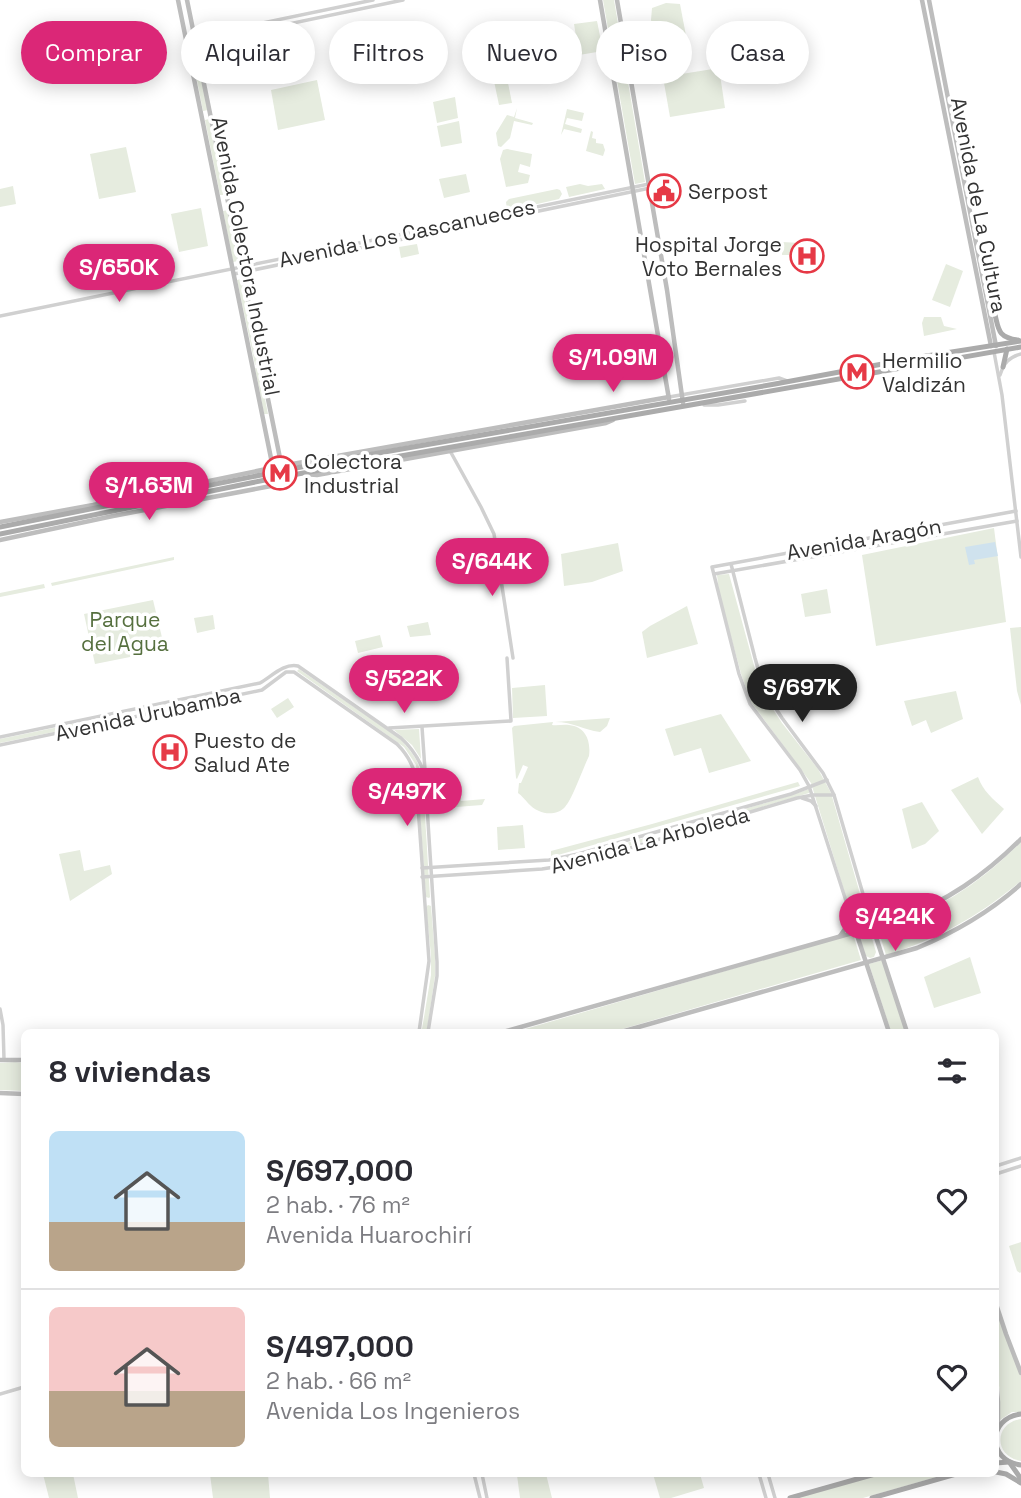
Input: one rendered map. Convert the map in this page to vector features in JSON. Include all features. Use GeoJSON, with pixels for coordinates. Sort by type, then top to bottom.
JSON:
{"type":"FeatureCollection","features":[{"type":"Feature","properties":{"kind":"main road","name":"Avenida Colectora Industrial"},"geometry":{"type":"LineString","coordinates":[[178,0],[182,21]]}},
{"type":"Feature","properties":{"kind":"main road","name":"Avenida Colectora Industrial"},"geometry":{"type":"LineString","coordinates":[[187,0],[191,21]]}},
{"type":"Feature","properties":{"kind":"main road"},"geometry":{"type":"LineString","coordinates":[[600,0],[670,402]]}},
{"type":"Feature","properties":{"kind":"main road"},"geometry":{"type":"LineString","coordinates":[[617,0],[683,400]]}},
{"type":"Feature","properties":{"kind":"main road","name":"Avenida de La Cultura"},"geometry":{"type":"LineString","coordinates":[[922,0],[986,295],[994,347]]}},
{"type":"Feature","properties":{"kind":"main road","name":"Avenida de La Cultura"},"geometry":{"type":"LineString","coordinates":[[929,0],[994,347]]}},
{"type":"Feature","properties":{"kind":"main road","name":"Avenida Colectora Industrial"},"geometry":{"type":"LineString","coordinates":[[195,84],[274,472]]}},
{"type":"Feature","properties":{"kind":"main road","name":"Avenida Colectora Industrial"},"geometry":{"type":"LineString","coordinates":[[204,84],[282,471]]}},
{"type":"Feature","properties":{"kind":"main road"},"geometry":{"type":"LineString","coordinates":[[986,295],[993,305],[1000,332],[1007,337],[1021,340]]}},
{"type":"Feature","properties":{"kind":"main road"},"geometry":{"type":"LineString","coordinates":[[683,400],[698,403],[731,392],[800,388],[1021,340]]}},
{"type":"Feature","properties":{"kind":"main road"},"geometry":{"type":"LineString","coordinates":[[0,534],[274,472],[787,381],[994,347],[1021,347]]}},
{"type":"Feature","properties":{"kind":"main road"},"geometry":{"type":"LineString","coordinates":[[1003,367],[1007,349]]}},
{"type":"Feature","properties":{"kind":"main road"},"geometry":{"type":"LineString","coordinates":[[252,366],[261,365]]}},
{"type":"Feature","properties":{"kind":"main road"},"geometry":{"type":"LineString","coordinates":[[282,471],[301,473],[448,447],[626,415],[670,402]]}},
{"type":"Feature","properties":{"kind":"main road"},"geometry":{"type":"LineString","coordinates":[[0,525],[274,472],[448,447],[670,402]]}},
{"type":"Feature","properties":{"kind":"main road"},"geometry":{"type":"LineString","coordinates":[[262,416],[271,414]]}},
{"type":"Feature","properties":{"kind":"main road"},"geometry":{"type":"LineString","coordinates":[[0,540],[271,486],[274,472]]}},
{"type":"Feature","properties":{"kind":"main road"},"geometry":{"type":"LineString","coordinates":[[68,525],[93,505]]}},
{"type":"Feature","properties":{"kind":"main road"},"geometry":{"type":"LineString","coordinates":[[0,525],[85,514]]}},
{"type":"Feature","properties":{"kind":"main road"},"geometry":{"type":"LineString","coordinates":[[514,1029],[873,928],[919,912],[951,896],[977,878],[1021,839]]}},
{"type":"Feature","properties":{"kind":"main road"},"geometry":{"type":"LineString","coordinates":[[632,1029],[918,947],[954,931],[995,905],[1021,884]]}},
{"type":"Feature","properties":{"kind":"main road"},"geometry":{"type":"LineString","coordinates":[[839,937],[847,926],[850,915]]}},
{"type":"Feature","properties":{"kind":"main road"},"geometry":{"type":"LineString","coordinates":[[873,928],[907,1029]]}},
{"type":"Feature","properties":{"kind":"main road"},"geometry":{"type":"LineString","coordinates":[[856,932],[888,1029]]}},
{"type":"Feature","properties":{"kind":"main road"},"geometry":{"type":"LineString","coordinates":[[2,1059],[21,1060]]}},
{"type":"Feature","properties":{"kind":"main road"},"geometry":{"type":"LineString","coordinates":[[0,1093],[21,1094]]}},
{"type":"Feature","properties":{"kind":"main road"},"geometry":{"type":"LineString","coordinates":[[999,1313],[1021,1373]]}},
{"type":"Feature","properties":{"kind":"main road"},"geometry":{"type":"LineString","coordinates":[[999,1428],[1006,1419],[1021,1415]]}},
{"type":"Feature","properties":{"kind":"main road"},"geometry":{"type":"LineString","coordinates":[[999,1451],[1021,1481]]}},
{"type":"Feature","properties":{"kind":"main road"},"geometry":{"type":"LineString","coordinates":[[999,1463],[1021,1465]]}},
{"type":"Feature","properties":{"kind":"main road"},"geometry":{"type":"LineString","coordinates":[[999,1473],[1021,1481]]}},
{"type":"Feature","properties":{"kind":"main road"},"geometry":{"type":"LineString","coordinates":[[790,1498],[864,1477]]}},
{"type":"Feature","properties":{"kind":"main road"},"geometry":{"type":"LineString","coordinates":[[872,1498],[946,1477]]}},
{"type":"Feature","properties":{"kind":"street"},"geometry":{"type":"LineString","coordinates":[[280,21],[373,0]]}},
{"type":"Feature","properties":{"kind":"street"},"geometry":{"type":"LineString","coordinates":[[294,21],[403,0]]}},
{"type":"Feature","properties":{"kind":"street","name":"Avenida Los Cascanueces"},"geometry":{"type":"LineString","coordinates":[[0,316],[650,188]]}},
{"type":"Feature","properties":{"kind":"street"},"geometry":{"type":"LineString","coordinates":[[994,347],[1021,557]]}},
{"type":"Feature","properties":{"kind":"street"},"geometry":{"type":"LineString","coordinates":[[999,376],[1009,359],[1021,354]]}},
{"type":"Feature","properties":{"kind":"street"},"geometry":{"type":"LineString","coordinates":[[731,392],[779,378],[787,381]]}},
{"type":"Feature","properties":{"kind":"street"},"geometry":{"type":"LineString","coordinates":[[698,403],[707,406],[745,401]]}},
{"type":"Feature","properties":{"kind":"street"},"geometry":{"type":"LineString","coordinates":[[387,728],[511,721],[510,658],[494,534],[448,447]]}},
{"type":"Feature","properties":{"kind":"street","name":"Avenida Aragón"},"geometry":{"type":"LineString","coordinates":[[1016,511],[712,567],[714,574],[1017,521]]}},
{"type":"Feature","properties":{"kind":"street"},"geometry":{"type":"LineString","coordinates":[[731,564],[764,690],[824,773],[834,795],[873,928]]}},
{"type":"Feature","properties":{"kind":"street"},"geometry":{"type":"LineString","coordinates":[[714,574],[739,674],[750,704],[809,786],[856,932]]}},
{"type":"Feature","properties":{"kind":"street","name":"Avenida Urubamba"},"geometry":{"type":"LineString","coordinates":[[0,737],[260,683],[292,664],[387,728]]}},
{"type":"Feature","properties":{"kind":"street","name":"Avenida Urubamba"},"geometry":{"type":"LineString","coordinates":[[0,745],[262,690],[284,673],[291,671],[406,752],[416,778],[422,868]]}},
{"type":"Feature","properties":{"kind":"street"},"geometry":{"type":"LineString","coordinates":[[422,727],[437,962],[428,1029]]}},
{"type":"Feature","properties":{"kind":"street"},"geometry":{"type":"LineString","coordinates":[[387,728],[411,747],[425,775]]}},
{"type":"Feature","properties":{"kind":"street","name":"Avenida La Arboleda"},"geometry":{"type":"LineString","coordinates":[[422,868],[549,860],[578,854],[791,794],[827,780]]}},
{"type":"Feature","properties":{"kind":"street","name":"Avenida La Arboleda"},"geometry":{"type":"LineString","coordinates":[[422,877],[542,869],[580,863],[797,798],[834,795]]}},
{"type":"Feature","properties":{"kind":"street"},"geometry":{"type":"LineString","coordinates":[[797,798],[811,801],[817,808]]}},
{"type":"Feature","properties":{"kind":"street"},"geometry":{"type":"LineString","coordinates":[[420,1029],[429,961],[422,868]]}},
{"type":"Feature","properties":{"kind":"street"},"geometry":{"type":"LineString","coordinates":[[0,1009],[3,1025],[2,1059]]}},
{"type":"Feature","properties":{"kind":"street"},"geometry":{"type":"LineString","coordinates":[[999,1165],[1021,1158]]}},
{"type":"Feature","properties":{"kind":"street"},"geometry":{"type":"LineString","coordinates":[[999,1173],[1021,1166]]}},
{"type":"Feature","properties":{"kind":"street"},"geometry":{"type":"LineString","coordinates":[[0,1394],[21,1388]]}},
{"type":"Feature","properties":{"kind":"street"},"geometry":{"type":"LineString","coordinates":[[475,1477],[480,1498]]}},
{"type":"Feature","properties":{"kind":"street"},"geometry":{"type":"LineString","coordinates":[[483,1477],[487,1498]]}},
{"type":"Feature","properties":{"kind":"street"},"geometry":{"type":"LineString","coordinates":[[760,1477],[766,1498]]}},
{"type":"Feature","properties":{"kind":"street"},"geometry":{"type":"LineString","coordinates":[[769,1477],[775,1498]]}},
{"type":"Feature","properties":{"kind":"green space"},"geometry":{"type":"Polygon","coordinates":[[[603,0],[614,0],[618,21],[607,21],[603,0]]]}},
{"type":"Feature","properties":{"kind":"green space"},"geometry":{"type":"Polygon","coordinates":[[[666,3],[680,4],[683,21],[651,21],[652,8],[666,3]]]}},
{"type":"Feature","properties":{"kind":"green space"},"geometry":{"type":"Polygon","coordinates":[[[596,21],[596,52],[582,54],[582,23],[596,21]]]}},
{"type":"Feature","properties":{"kind":"green space"},"geometry":{"type":"Polygon","coordinates":[[[706,70],[706,84],[721,84],[725,108],[670,117],[664,84],[692,84],[692,72],[706,70]]]}},
{"type":"Feature","properties":{"kind":"green space"},"geometry":{"type":"Polygon","coordinates":[[[315,80],[325,120],[278,130],[271,90],[299,84],[315,84],[315,80]]]}},
{"type":"Feature","properties":{"kind":"green space"},"geometry":{"type":"Polygon","coordinates":[[[198,84],[202,84],[208,110],[203,111],[198,84]]]}},
{"type":"Feature","properties":{"kind":"green space"},"geometry":{"type":"Polygon","coordinates":[[[495,84],[508,84],[512,103],[499,105],[495,84]]]}},
{"type":"Feature","properties":{"kind":"green space"},"geometry":{"type":"Polygon","coordinates":[[[618,84],[628,84],[645,182],[635,184],[618,84]]]}},
{"type":"Feature","properties":{"kind":"green space"},"geometry":{"type":"Polygon","coordinates":[[[455,97],[458,118],[437,123],[433,102],[455,97]]]}},
{"type":"Feature","properties":{"kind":"green space"},"geometry":{"type":"Polygon","coordinates":[[[517,108],[515,118],[533,123],[532,125],[514,121],[510,138],[501,147],[498,146],[496,133],[507,115],[514,117],[517,108]]]}},
{"type":"Feature","properties":{"kind":"green space"},"geometry":{"type":"Polygon","coordinates":[[[567,109],[584,113],[582,121],[567,118],[565,124],[582,129],[581,133],[564,129],[561,135],[567,109]]]}},
{"type":"Feature","properties":{"kind":"green space"},"geometry":{"type":"Polygon","coordinates":[[[209,119],[224,195],[220,195],[205,120],[209,119]]]}},
{"type":"Feature","properties":{"kind":"green space"},"geometry":{"type":"Polygon","coordinates":[[[459,121],[462,143],[441,147],[437,126],[459,121]]]}},
{"type":"Feature","properties":{"kind":"green space"},"geometry":{"type":"Polygon","coordinates":[[[591,131],[596,143],[603,144],[603,156],[586,151],[591,131]]]}},
{"type":"Feature","properties":{"kind":"green space"},"geometry":{"type":"Polygon","coordinates":[[[126,147],[136,192],[99,199],[90,154],[126,147]]]}},
{"type":"Feature","properties":{"kind":"green space"},"geometry":{"type":"Polygon","coordinates":[[[503,150],[532,154],[530,167],[520,164],[518,172],[530,175],[528,183],[506,187],[500,159],[503,150]]]}},
{"type":"Feature","properties":{"kind":"green space"},"geometry":{"type":"Polygon","coordinates":[[[466,174],[470,192],[444,198],[439,179],[466,174]]]}},
{"type":"Feature","properties":{"kind":"green space"},"geometry":{"type":"Polygon","coordinates":[[[602,184],[605,189],[569,197],[566,187],[602,184]]]}},
{"type":"Feature","properties":{"kind":"green space"},"geometry":{"type":"Polygon","coordinates":[[[13,186],[16,204],[0,207],[0,189],[13,186]]]}},
{"type":"Feature","properties":{"kind":"green space"},"geometry":{"type":"Polygon","coordinates":[[[557,189],[562,194],[559,199],[507,211],[506,202],[509,199],[557,189]]]}},
{"type":"Feature","properties":{"kind":"green space"},"geometry":{"type":"Polygon","coordinates":[[[201,208],[208,246],[179,252],[171,214],[201,208]]]}},
{"type":"Feature","properties":{"kind":"green space"},"geometry":{"type":"Polygon","coordinates":[[[228,210],[238,261],[233,262],[223,211],[228,210]]]}},
{"type":"Feature","properties":{"kind":"green space"},"geometry":{"type":"Polygon","coordinates":[[[782,242],[801,243],[801,255],[782,255],[782,242]]]}},
{"type":"Feature","properties":{"kind":"green space"},"geometry":{"type":"Polygon","coordinates":[[[417,244],[419,254],[401,258],[399,247],[417,244]]]}},
{"type":"Feature","properties":{"kind":"green space"},"geometry":{"type":"Polygon","coordinates":[[[946,264],[963,271],[950,307],[932,300],[946,264]]]}},
{"type":"Feature","properties":{"kind":"green space"},"geometry":{"type":"Polygon","coordinates":[[[241,279],[258,363],[255,365],[237,280],[241,279]]]}},
{"type":"Feature","properties":{"kind":"green space"},"geometry":{"type":"Polygon","coordinates":[[[924,317],[941,317],[944,326],[957,329],[924,336],[924,317]]]}},
{"type":"Feature","properties":{"kind":"green space"},"geometry":{"type":"Polygon","coordinates":[[[255,368],[259,369],[268,414],[264,414],[255,368]]]}},
{"type":"Feature","properties":{"kind":"green space"},"geometry":{"type":"Polygon","coordinates":[[[994,528],[1006,622],[876,646],[862,555],[994,528]]]}},
{"type":"Feature","properties":{"kind":"green space"},"geometry":{"type":"Polygon","coordinates":[[[618,543],[623,571],[592,582],[564,586],[561,554],[618,543]]]}},
{"type":"Feature","properties":{"kind":"green space"},"geometry":{"type":"Polygon","coordinates":[[[174,557],[174,560],[52,586],[51,583],[174,557]]]}},
{"type":"Feature","properties":{"kind":"green space"},"geometry":{"type":"Polygon","coordinates":[[[729,574],[761,691],[818,769],[831,793],[869,925],[860,928],[855,926],[811,783],[751,702],[719,593],[717,575],[729,574]]]}},
{"type":"Feature","properties":{"kind":"green space"},"geometry":{"type":"Polygon","coordinates":[[[44,584],[45,588],[0,597],[0,593],[44,584]]]}},
{"type":"Feature","properties":{"kind":"green space"},"geometry":{"type":"Polygon","coordinates":[[[827,589],[831,613],[805,617],[801,594],[827,589]]]}},
{"type":"Feature","properties":{"kind":"green space","name":"Parque del Agua"},"geometry":{"type":"Polygon","coordinates":[[[153,600],[165,650],[95,664],[84,614],[153,600]]]}},
{"type":"Feature","properties":{"kind":"green space"},"geometry":{"type":"Polygon","coordinates":[[[687,606],[698,644],[647,658],[642,632],[687,606]]]}},
{"type":"Feature","properties":{"kind":"green space"},"geometry":{"type":"Polygon","coordinates":[[[213,615],[215,629],[197,633],[194,618],[213,615]]]}},
{"type":"Feature","properties":{"kind":"green space"},"geometry":{"type":"Polygon","coordinates":[[[428,622],[431,635],[410,637],[407,626],[428,622]]]}},
{"type":"Feature","properties":{"kind":"green space"},"geometry":{"type":"Polygon","coordinates":[[[1021,627],[1021,705],[1010,628],[1021,627]]]}},
{"type":"Feature","properties":{"kind":"green space"},"geometry":{"type":"Polygon","coordinates":[[[380,635],[383,647],[358,653],[355,641],[380,635]]]}},
{"type":"Feature","properties":{"kind":"green space"},"geometry":{"type":"Polygon","coordinates":[[[395,661],[427,665],[429,688],[402,688],[379,675],[383,667],[395,661]]]}},
{"type":"Feature","properties":{"kind":"green space"},"geometry":{"type":"Polygon","coordinates":[[[299,669],[399,738],[417,761],[423,788],[418,788],[416,765],[404,747],[297,671],[299,669]]]}},
{"type":"Feature","properties":{"kind":"green space"},"geometry":{"type":"Polygon","coordinates":[[[545,685],[547,716],[513,718],[512,688],[545,685]]]}},
{"type":"Feature","properties":{"kind":"green space"},"geometry":{"type":"Polygon","coordinates":[[[956,691],[963,719],[931,733],[926,720],[912,726],[904,701],[956,691]]]}},
{"type":"Feature","properties":{"kind":"green space"},"geometry":{"type":"Polygon","coordinates":[[[201,698],[202,701],[143,714],[142,710],[201,698]]]}},
{"type":"Feature","properties":{"kind":"green space"},"geometry":{"type":"Polygon","coordinates":[[[288,698],[294,707],[277,718],[271,709],[288,698]]]}},
{"type":"Feature","properties":{"kind":"green space"},"geometry":{"type":"Polygon","coordinates":[[[721,714],[751,761],[709,773],[701,748],[674,756],[665,729],[721,714]]]}},
{"type":"Feature","properties":{"kind":"green space"},"geometry":{"type":"Polygon","coordinates":[[[610,718],[607,726],[600,732],[555,722],[610,718]]]}},
{"type":"Feature","properties":{"kind":"green space"},"geometry":{"type":"Polygon","coordinates":[[[553,722],[552,725],[569,725],[580,729],[588,740],[589,756],[568,803],[560,811],[549,813],[536,810],[518,793],[519,783],[528,767],[523,765],[516,778],[512,728],[553,722]]]}},
{"type":"Feature","properties":{"kind":"green space"},"geometry":{"type":"Polygon","coordinates":[[[73,724],[73,728],[0,743],[0,739],[73,724]]]}},
{"type":"Feature","properties":{"kind":"green space"},"geometry":{"type":"Polygon","coordinates":[[[419,729],[421,759],[412,745],[394,730],[419,729]]]}},
{"type":"Feature","properties":{"kind":"green space"},"geometry":{"type":"Polygon","coordinates":[[[978,777],[986,791],[1004,809],[982,834],[951,790],[978,777]]]}},
{"type":"Feature","properties":{"kind":"green space"},"geometry":{"type":"Polygon","coordinates":[[[798,782],[800,786],[551,857],[551,851],[798,782]]]}},
{"type":"Feature","properties":{"kind":"green space"},"geometry":{"type":"Polygon","coordinates":[[[460,783],[461,801],[485,799],[482,805],[443,808],[449,800],[448,787],[460,783]]]}},
{"type":"Feature","properties":{"kind":"green space"},"geometry":{"type":"Polygon","coordinates":[[[809,789],[809,793],[661,837],[661,834],[809,789]]]}},
{"type":"Feature","properties":{"kind":"green space"},"geometry":{"type":"Polygon","coordinates":[[[420,799],[424,800],[429,898],[426,897],[420,799]]]}},
{"type":"Feature","properties":{"kind":"green space"},"geometry":{"type":"Polygon","coordinates":[[[922,802],[939,831],[925,844],[912,849],[902,809],[922,802]]]}},
{"type":"Feature","properties":{"kind":"green space"},"geometry":{"type":"Polygon","coordinates":[[[523,825],[525,848],[498,850],[497,827],[523,825]]]}},
{"type":"Feature","properties":{"kind":"green space"},"geometry":{"type":"Polygon","coordinates":[[[652,836],[654,839],[550,865],[553,861],[652,836]]]}},
{"type":"Feature","properties":{"kind":"green space"},"geometry":{"type":"Polygon","coordinates":[[[1021,842],[1021,881],[957,925],[886,955],[878,929],[920,914],[955,895],[988,872],[1021,842]]]}},
{"type":"Feature","properties":{"kind":"green space"},"geometry":{"type":"Polygon","coordinates":[[[80,850],[84,871],[110,865],[112,874],[70,901],[59,854],[80,850]]]}},
{"type":"Feature","properties":{"kind":"green space"},"geometry":{"type":"Polygon","coordinates":[[[431,906],[435,976],[427,1029],[422,1029],[431,975],[426,907],[431,906]]]}},
{"type":"Feature","properties":{"kind":"green space"},"geometry":{"type":"Polygon","coordinates":[[[853,934],[861,960],[622,1029],[525,1029],[853,934]]]}},
{"type":"Feature","properties":{"kind":"green space"},"geometry":{"type":"Polygon","coordinates":[[[861,934],[871,935],[876,952],[874,957],[870,958],[866,956],[860,938],[861,934]]]}},
{"type":"Feature","properties":{"kind":"green space"},"geometry":{"type":"Polygon","coordinates":[[[970,957],[981,993],[934,1008],[924,977],[970,957]]]}},
{"type":"Feature","properties":{"kind":"green space"},"geometry":{"type":"Polygon","coordinates":[[[883,960],[905,1029],[890,1029],[869,964],[883,960]]]}},
{"type":"Feature","properties":{"kind":"green space"},"geometry":{"type":"Polygon","coordinates":[[[0,1063],[21,1063],[21,1091],[0,1090],[0,1063]]]}},
{"type":"Feature","properties":{"kind":"green space"},"geometry":{"type":"Polygon","coordinates":[[[1021,1242],[1021,1272],[1020,1273],[1009,1246],[1021,1242]]]}},
{"type":"Feature","properties":{"kind":"green space"},"geometry":{"type":"Polygon","coordinates":[[[999,1314],[1021,1376],[1021,1412],[1012,1412],[1000,1420],[999,1314]]]}},
{"type":"Feature","properties":{"kind":"green space"},"geometry":{"type":"Polygon","coordinates":[[[1021,1419],[1021,1461],[1005,1453],[1000,1440],[1006,1427],[1021,1419]]]}},
{"type":"Feature","properties":{"kind":"green space"},"geometry":{"type":"Polygon","coordinates":[[[44,1477],[74,1477],[78,1498],[49,1498],[44,1477]]]}},
{"type":"Feature","properties":{"kind":"green space"},"geometry":{"type":"Polygon","coordinates":[[[210,1477],[268,1477],[270,1498],[213,1498],[210,1477]]]}},
{"type":"Feature","properties":{"kind":"green space"},"geometry":{"type":"Polygon","coordinates":[[[517,1477],[547,1477],[552,1498],[520,1498],[517,1477]]]}},
{"type":"Feature","properties":{"kind":"green space"},"geometry":{"type":"Polygon","coordinates":[[[654,1477],[701,1477],[704,1488],[671,1498],[660,1498],[654,1477]]]}},
{"type":"Feature","properties":{"kind":"green space"},"geometry":{"type":"Polygon","coordinates":[[[870,1477],[936,1477],[863,1498],[796,1498],[870,1477]]]}},
{"type":"Feature","properties":{"kind":"water"},"geometry":{"type":"Polygon","coordinates":[[[995,542],[998,556],[974,560],[975,564],[969,565],[965,547],[995,542]]]}},
{"type":"Feature","properties":{"kind":"place","name":"Serpost"},"geometry":{"type":"Point","coordinates":[664,191]}},
{"type":"Feature","properties":{"kind":"place","name":"Hospital Jorge Voto Bernales"},"geometry":{"type":"Point","coordinates":[807,256]}},
{"type":"Feature","properties":{"kind":"place","name":"Hermilio Valdizán"},"geometry":{"type":"Point","coordinates":[857,372]}},
{"type":"Feature","properties":{"kind":"place","name":"Colectora Industrial"},"geometry":{"type":"Point","coordinates":[280,473]}},
{"type":"Feature","properties":{"kind":"place","name":"Puesto de Salud Ate"},"geometry":{"type":"Point","coordinates":[170,752]}}]}
